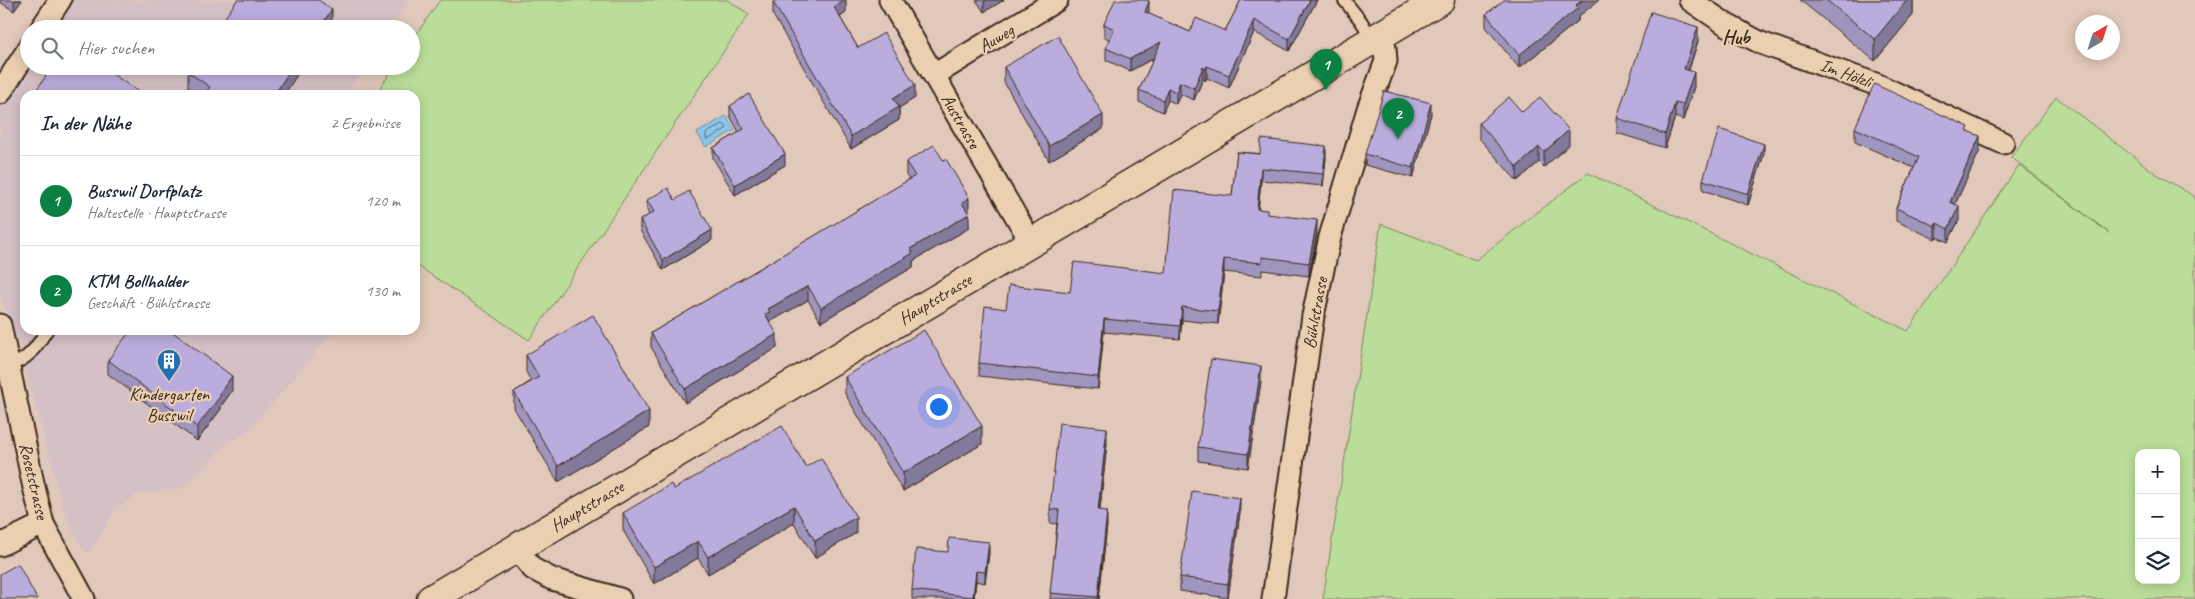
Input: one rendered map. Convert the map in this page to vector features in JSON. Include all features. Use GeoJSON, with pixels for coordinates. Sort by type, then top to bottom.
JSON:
{"type":"FeatureCollection","features":[{"type":"Feature","properties":{"kind":"street"},"geometry":{"type":"LineString","coordinates":[[47,20],[60,0]]}},
{"type":"Feature","properties":{"kind":"street","name":"Austrasse"},"geometry":{"type":"LineString","coordinates":[[890,0],[1031,242]]}},
{"type":"Feature","properties":{"kind":"street","name":"Auweg"},"geometry":{"type":"LineString","coordinates":[[934,75],[1058,0]]}},
{"type":"Feature","properties":{"kind":"street","name":"Hauptstrasse"},"geometry":{"type":"LineString","coordinates":[[431,599],[1440,0]]}},
{"type":"Feature","properties":{"kind":"street","name":"Im Hölzli"},"geometry":{"type":"LineString","coordinates":[[1690,0],[1727,25],[1762,43],[1878,85],[2003,144]]}},
{"type":"Feature","properties":{"kind":"street","name":"Bühlstrasse"},"geometry":{"type":"LineString","coordinates":[[1273,599],[1313,316],[1330,238],[1368,108],[1386,61],[1385,48],[1376,38]]}},
{"type":"Feature","properties":{"kind":"street"},"geometry":{"type":"LineString","coordinates":[[0,93],[20,62]]}},
{"type":"Feature","properties":{"kind":"street","name":"Rosetstrasse"},"geometry":{"type":"LineString","coordinates":[[0,325],[43,524],[84,599]]}},
{"type":"Feature","properties":{"kind":"street"},"geometry":{"type":"LineString","coordinates":[[0,545],[43,524]]}},
{"type":"Feature","properties":{"kind":"street"},"geometry":{"type":"LineString","coordinates":[[516,548],[533,569],[552,579],[620,599]]}},
{"type":"Feature","properties":{"kind":"lane"},"geometry":{"type":"LineString","coordinates":[[1344,0],[1376,38]]}},
{"type":"Feature","properties":{"kind":"lane"},"geometry":{"type":"LineString","coordinates":[[9,365],[20,363],[34,350],[44,335]]}},
{"type":"Feature","properties":{"kind":"shaded area"},"geometry":{"type":"Polygon","coordinates":[[[71,0],[409,0],[396,20],[59,20],[71,0]]]}},
{"type":"Feature","properties":{"kind":"shaded area"},"geometry":{"type":"Polygon","coordinates":[[[23,75],[358,75],[348,90],[20,90],[20,335],[331,335],[249,430],[227,443],[184,488],[138,494],[116,509],[89,554],[81,546],[66,517],[16,336],[0,296],[0,111],[23,75]]]}},
{"type":"Feature","properties":{"kind":"green space"},"geometry":{"type":"Polygon","coordinates":[[[440,0],[727,0],[749,14],[529,340],[420,267],[420,90],[378,90],[389,75],[420,75],[420,29],[440,0]]]}},
{"type":"Feature","properties":{"kind":"green space"},"geometry":{"type":"Polygon","coordinates":[[[2056,97],[2155,173],[2195,197],[2195,599],[1323,599],[1381,224],[1476,260],[1588,173],[1908,331],[2019,165],[2109,233],[2011,157],[2056,97]]]}},
{"type":"Feature","properties":{"kind":"water"},"geometry":{"type":"Polygon","coordinates":[[[726,116],[735,130],[706,147],[697,133],[726,116]]]}},
{"type":"Feature","properties":{"kind":"building"},"geometry":{"type":"Polygon","coordinates":[[[237,0],[318,0],[332,9],[325,20],[223,20],[237,0]]]}},
{"type":"Feature","properties":{"kind":"building"},"geometry":{"type":"Polygon","coordinates":[[[777,0],[846,0],[834,7],[858,48],[884,33],[915,85],[893,98],[899,107],[851,136],[773,2],[777,0]]]}},
{"type":"Feature","properties":{"kind":"building"},"geometry":{"type":"Polygon","coordinates":[[[1115,0],[1147,0],[1149,1],[1145,12],[1190,32],[1196,18],[1225,31],[1241,0],[1310,0],[1289,39],[1254,20],[1229,75],[1207,66],[1205,69],[1203,67],[1194,88],[1180,82],[1176,92],[1168,88],[1163,100],[1139,90],[1161,42],[1130,59],[1106,48],[1114,29],[1104,24],[1115,0]]]}},
{"type":"Feature","properties":{"kind":"building"},"geometry":{"type":"Polygon","coordinates":[[[1504,0],[1583,0],[1576,5],[1578,8],[1519,55],[1486,14],[1504,0]]]}},
{"type":"Feature","properties":{"kind":"building"},"geometry":{"type":"Polygon","coordinates":[[[1826,0],[1907,0],[1875,39],[1826,0]]]}},
{"type":"Feature","properties":{"kind":"building"},"geometry":{"type":"Polygon","coordinates":[[[1651,12],[1698,27],[1684,69],[1694,72],[1683,105],[1675,103],[1665,134],[1617,118],[1651,12]]]}},
{"type":"Feature","properties":{"kind":"building"},"geometry":{"type":"Polygon","coordinates":[[[1058,36],[1103,115],[1049,146],[1004,67],[1058,36]]]}},
{"type":"Feature","properties":{"kind":"building"},"geometry":{"type":"Polygon","coordinates":[[[47,75],[114,75],[136,90],[36,90],[47,75]]]}},
{"type":"Feature","properties":{"kind":"building"},"geometry":{"type":"Polygon","coordinates":[[[192,75],[287,75],[277,90],[208,90],[210,87],[192,75]]]}},
{"type":"Feature","properties":{"kind":"building"},"geometry":{"type":"Polygon","coordinates":[[[1874,84],[1969,127],[1967,131],[1980,136],[1950,202],[1959,206],[1948,229],[1937,223],[1935,226],[1896,208],[1919,157],[1855,128],[1874,84]]]}},
{"type":"Feature","properties":{"kind":"building"},"geometry":{"type":"Polygon","coordinates":[[[1384,91],[1431,103],[1413,168],[1365,154],[1384,91]]]}},
{"type":"Feature","properties":{"kind":"building"},"geometry":{"type":"Polygon","coordinates":[[[749,94],[785,154],[735,185],[713,148],[744,129],[730,106],[749,94]]]}},
{"type":"Feature","properties":{"kind":"building"},"geometry":{"type":"Polygon","coordinates":[[[1509,97],[1522,112],[1540,97],[1569,130],[1544,152],[1539,147],[1517,167],[1479,123],[1509,97]]]}},
{"type":"Feature","properties":{"kind":"building"},"geometry":{"type":"Polygon","coordinates":[[[1719,129],[1764,144],[1748,194],[1703,180],[1719,129]]]}},
{"type":"Feature","properties":{"kind":"building"},"geometry":{"type":"Polygon","coordinates":[[[1261,139],[1326,146],[1323,174],[1261,168],[1257,209],[1267,210],[1267,214],[1317,220],[1309,263],[1262,257],[1262,263],[1224,259],[1218,311],[1182,307],[1180,326],[1104,319],[1098,377],[979,363],[985,306],[1006,309],[1009,285],[1070,292],[1074,262],[1166,273],[1174,190],[1232,196],[1237,152],[1260,154],[1261,139]]]}},
{"type":"Feature","properties":{"kind":"building"},"geometry":{"type":"Polygon","coordinates":[[[934,145],[943,160],[946,159],[969,198],[962,203],[969,214],[910,249],[913,253],[821,308],[808,286],[768,309],[770,312],[765,314],[777,334],[685,389],[651,333],[915,176],[906,162],[934,145]]]}},
{"type":"Feature","properties":{"kind":"building"},"geometry":{"type":"Polygon","coordinates":[[[668,188],[675,200],[689,191],[712,230],[663,260],[640,220],[654,212],[647,200],[668,188]]]}},
{"type":"Feature","properties":{"kind":"building"},"geometry":{"type":"Polygon","coordinates":[[[593,315],[649,411],[558,466],[514,392],[539,377],[526,355],[593,315]]]}},
{"type":"Feature","properties":{"kind":"building"},"geometry":{"type":"Polygon","coordinates":[[[924,330],[982,426],[903,473],[845,377],[924,330]]]}},
{"type":"Feature","properties":{"kind":"building","name":"Kindergarten Busswil"},"geometry":{"type":"Polygon","coordinates":[[[127,335],[177,335],[232,376],[219,394],[221,395],[197,427],[108,360],[127,335]]]}},
{"type":"Feature","properties":{"kind":"building"},"geometry":{"type":"Polygon","coordinates":[[[1211,359],[1261,366],[1248,454],[1198,447],[1211,359]]]}},
{"type":"Feature","properties":{"kind":"building"},"geometry":{"type":"Polygon","coordinates":[[[1059,423],[1107,428],[1098,510],[1107,511],[1098,597],[1050,593],[1059,510],[1050,509],[1059,423]]]}},
{"type":"Feature","properties":{"kind":"building"},"geometry":{"type":"Polygon","coordinates":[[[782,426],[806,467],[821,458],[856,517],[815,541],[794,506],[708,557],[698,541],[654,567],[623,513],[671,484],[674,489],[782,426]]]}},
{"type":"Feature","properties":{"kind":"building"},"geometry":{"type":"Polygon","coordinates":[[[1192,491],[1240,498],[1228,584],[1180,577],[1192,491]]]}},
{"type":"Feature","properties":{"kind":"building"},"geometry":{"type":"Polygon","coordinates":[[[949,538],[989,542],[985,572],[976,571],[973,597],[912,590],[916,549],[948,552],[949,538]]]}},
{"type":"Feature","properties":{"kind":"building"},"geometry":{"type":"Polygon","coordinates":[[[18,564],[37,599],[0,599],[0,574],[18,564]]]}},
{"type":"Feature","properties":{"kind":"place","name":"Busswil Dorfplatz"},"geometry":{"type":"Point","coordinates":[1326,90]}},
{"type":"Feature","properties":{"kind":"place","name":"KTM Bollhalder"},"geometry":{"type":"Point","coordinates":[1398,139]}},
{"type":"Feature","properties":{"kind":"place","name":"Kindergarten Busswil"},"geometry":{"type":"Point","coordinates":[169,382]}},
{"type":"Feature","properties":{"kind":"district","name":"Hub"},"geometry":{"type":"Point","coordinates":[1736,37]}}]}
